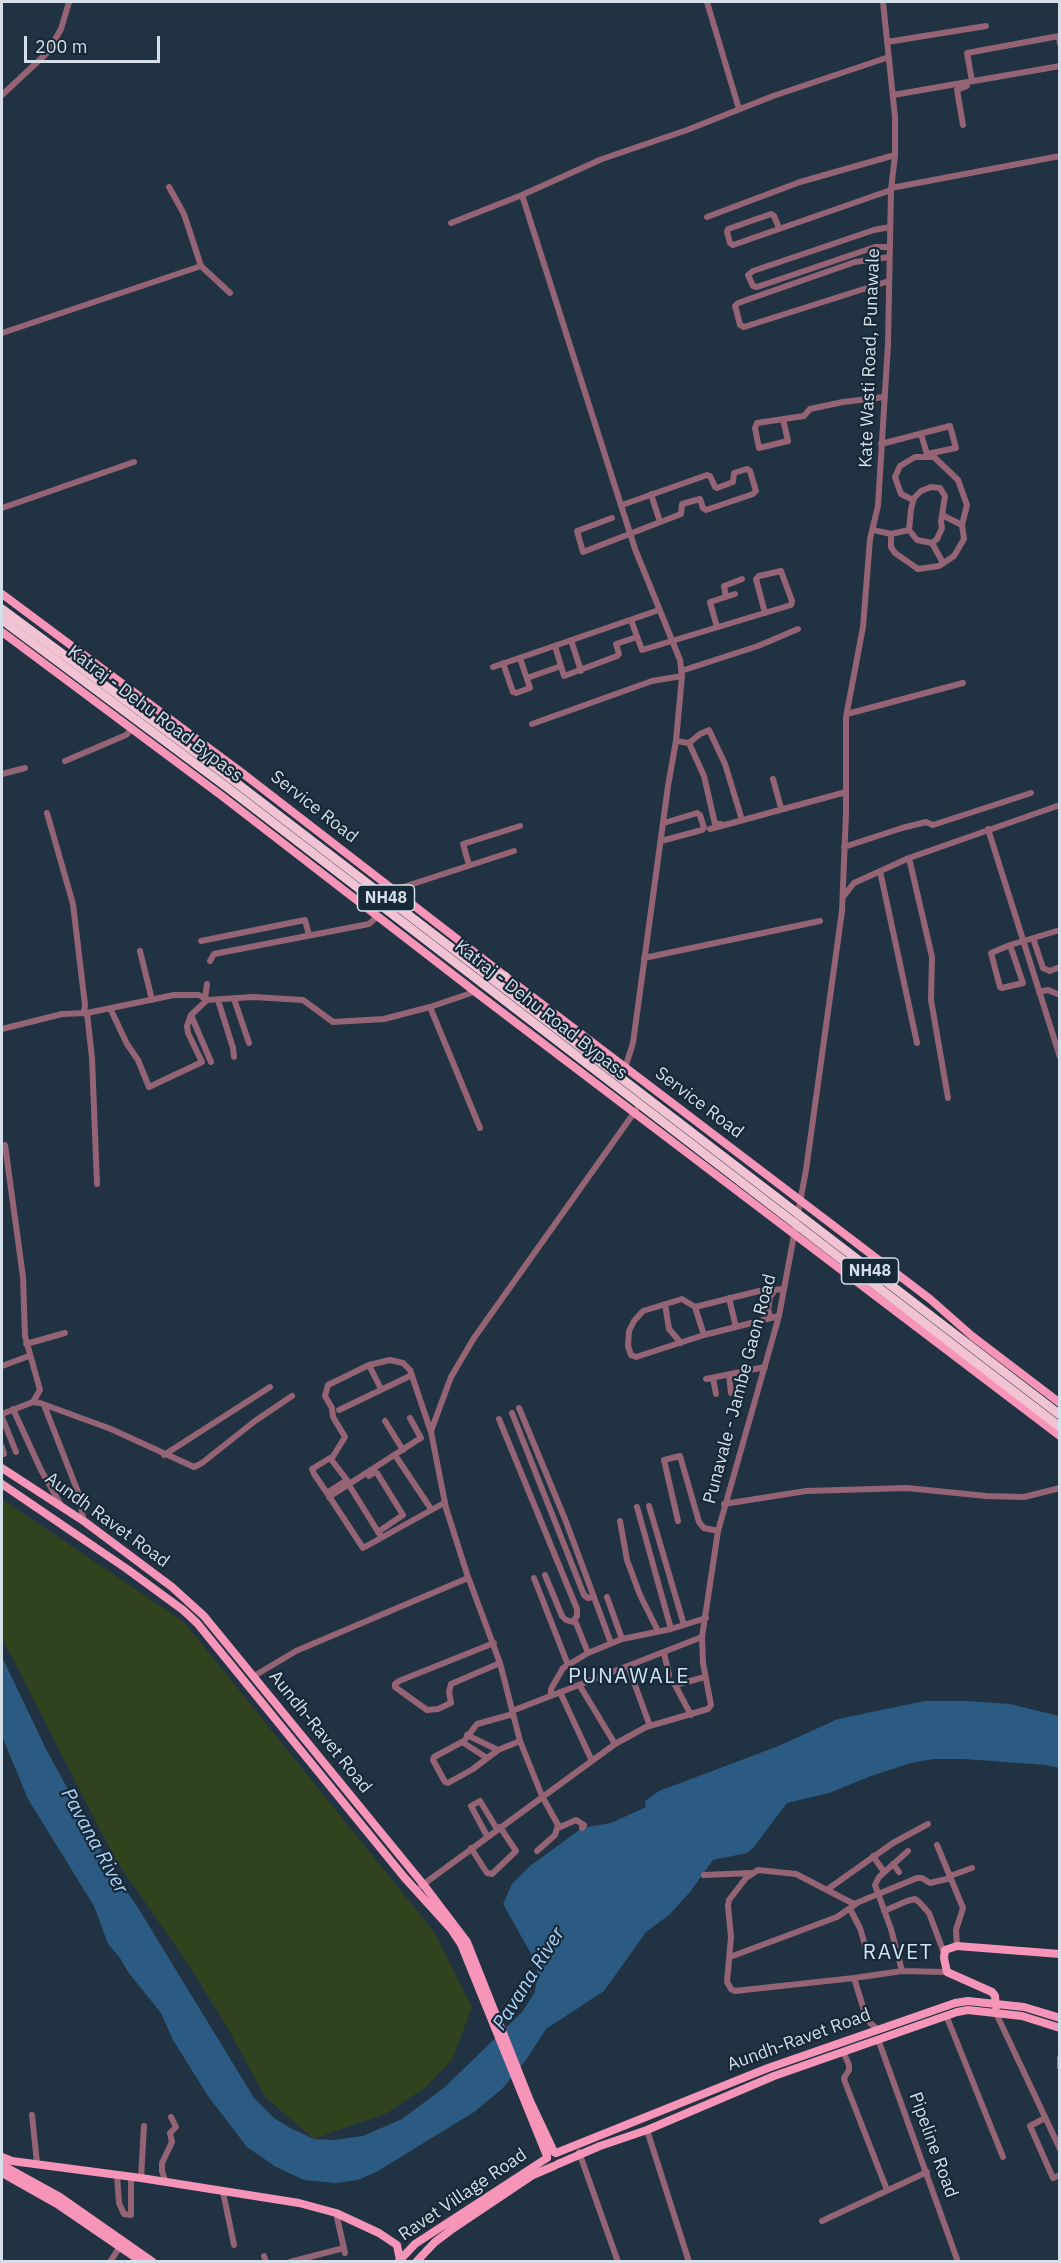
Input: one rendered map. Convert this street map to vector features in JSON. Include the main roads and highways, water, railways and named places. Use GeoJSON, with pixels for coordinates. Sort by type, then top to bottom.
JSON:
{"type":"FeatureCollection","features":[{"type":"Feature","properties":{"kind":"highway","name":"Katraj - Dehu Road Bypass"},"geometry":{"type":"LineString","coordinates":[[2,609],[389,901],[794,1212],[800,1228],[1059,1427]]}},
{"type":"Feature","properties":{"kind":"highway","name":"Katraj - Dehu Road Bypass"},"geometry":{"type":"LineString","coordinates":[[2,620],[287,834],[636,1109],[1059,1415]]}},
{"type":"Feature","properties":{"kind":"highway"},"geometry":{"type":"LineString","coordinates":[[138,710],[146,701]]}},
{"type":"Feature","properties":{"kind":"highway"},"geometry":{"type":"LineString","coordinates":[[276,837],[287,834]]}},
{"type":"Feature","properties":{"kind":"highway"},"geometry":{"type":"LineString","coordinates":[[389,901],[405,899]]}},
{"type":"Feature","properties":{"kind":"highway"},"geometry":{"type":"LineString","coordinates":[[426,930],[432,920]]}},
{"type":"Feature","properties":{"kind":"highway"},"geometry":{"type":"LineString","coordinates":[[452,950],[463,952],[493,973],[505,976]]}},
{"type":"Feature","properties":{"kind":"main road","name":"Service Road"},"geometry":{"type":"LineString","coordinates":[[2,594],[394,890],[930,1299],[972,1336],[1058,1399]]}},
{"type":"Feature","properties":{"kind":"main road"},"geometry":{"type":"LineString","coordinates":[[2,632],[276,837],[474,992],[800,1228],[1059,1436]]}},
{"type":"Feature","properties":{"kind":"main road","name":"Aundh Ravet Road"},"geometry":{"type":"LineString","coordinates":[[2,1468],[85,1522],[190,1603]]}},
{"type":"Feature","properties":{"kind":"main road","name":"Aundh Ravet Road"},"geometry":{"type":"LineString","coordinates":[[2,1484],[183,1610]]}},
{"type":"Feature","properties":{"kind":"main road","name":"Aundh-Ravet Road"},"geometry":{"type":"LineString","coordinates":[[190,1603],[213,1625],[419,1887]]}},
{"type":"Feature","properties":{"kind":"main road","name":"Aundh-Ravet Road"},"geometry":{"type":"LineString","coordinates":[[183,1610],[205,1632],[419,1887]]}},
{"type":"Feature","properties":{"kind":"main road"},"geometry":{"type":"LineString","coordinates":[[419,1887],[453,1927],[551,2155],[549,2164],[556,2165]]}},
{"type":"Feature","properties":{"kind":"main road"},"geometry":{"type":"LineString","coordinates":[[996,2008],[992,1992],[947,1972],[944,1953],[949,1948],[957,1946],[1059,1954]]}},
{"type":"Feature","properties":{"kind":"main road","name":"Aundh-Ravet Road"},"geometry":{"type":"LineString","coordinates":[[556,2165],[647,2130],[774,2076],[843,2051],[955,2002],[968,2001],[996,2008],[1059,2028]]}},
{"type":"Feature","properties":{"kind":"main road","name":"Aundh-Ravet Road"},"geometry":{"type":"LineString","coordinates":[[551,2155],[768,2068],[946,2015],[968,2010],[1029,2007],[1059,2018]]}},
{"type":"Feature","properties":{"kind":"main road","name":"Ravet Village Road"},"geometry":{"type":"LineString","coordinates":[[399,2261],[414,2245],[551,2155]]}},
{"type":"Feature","properties":{"kind":"main road"},"geometry":{"type":"LineString","coordinates":[[2,2157],[12,2161],[130,2176],[299,2203],[336,2213],[379,2233],[414,2245],[420,2244],[424,2252]]}},
{"type":"Feature","properties":{"kind":"main road"},"geometry":{"type":"LineString","coordinates":[[12,2161],[2,2172],[58,2200]]}},
{"type":"Feature","properties":{"kind":"main road"},"geometry":{"type":"LineString","coordinates":[[2,2165],[153,2262]]}},
{"type":"Feature","properties":{"kind":"main road","name":"Ravet Village Road"},"geometry":{"type":"LineString","coordinates":[[416,2262],[424,2252],[451,2230],[533,2175],[556,2165]]}},
{"type":"Feature","properties":{"kind":"main road"},"geometry":{"type":"LineString","coordinates":[[379,2233],[397,2245],[399,2261]]}},
{"type":"Feature","properties":{"kind":"main road"},"geometry":{"type":"LineString","coordinates":[[122,2243],[142,2262]]}},
{"type":"Feature","properties":{"kind":"water","name":"Pavana River"},"geometry":{"type":"Polygon","coordinates":[[[2,1657],[47,1751],[111,1868],[140,1911],[254,2098],[274,2118],[314,2139],[334,2140],[363,2136],[402,2119],[445,2087],[522,2012],[535,1992],[538,1966],[503,1904],[512,1884],[530,1866],[582,1828],[611,1823],[646,1807],[645,1801],[659,1791],[776,1747],[838,1719],[925,1701],[1010,1704],[1059,1716],[1059,1768],[964,1759],[933,1759],[911,1763],[871,1776],[829,1793],[787,1803],[747,1853],[713,1860],[690,1892],[669,1915],[646,1932],[604,1991],[546,2029],[526,2060],[502,2089],[474,2112],[378,2171],[358,2180],[335,2183],[304,2180],[276,2167],[247,2147],[208,2096],[173,2040],[161,2013],[108,1944],[94,1906],[28,1799],[2,1736],[2,1657]]]}},
{"type":"Feature","properties":{"kind":"district","name":"PUNAWALE"},"geometry":{"type":"Point","coordinates":[629,1677]}},
{"type":"Feature","properties":{"kind":"district","name":"RAVET"},"geometry":{"type":"Point","coordinates":[898,1953]}}]}
